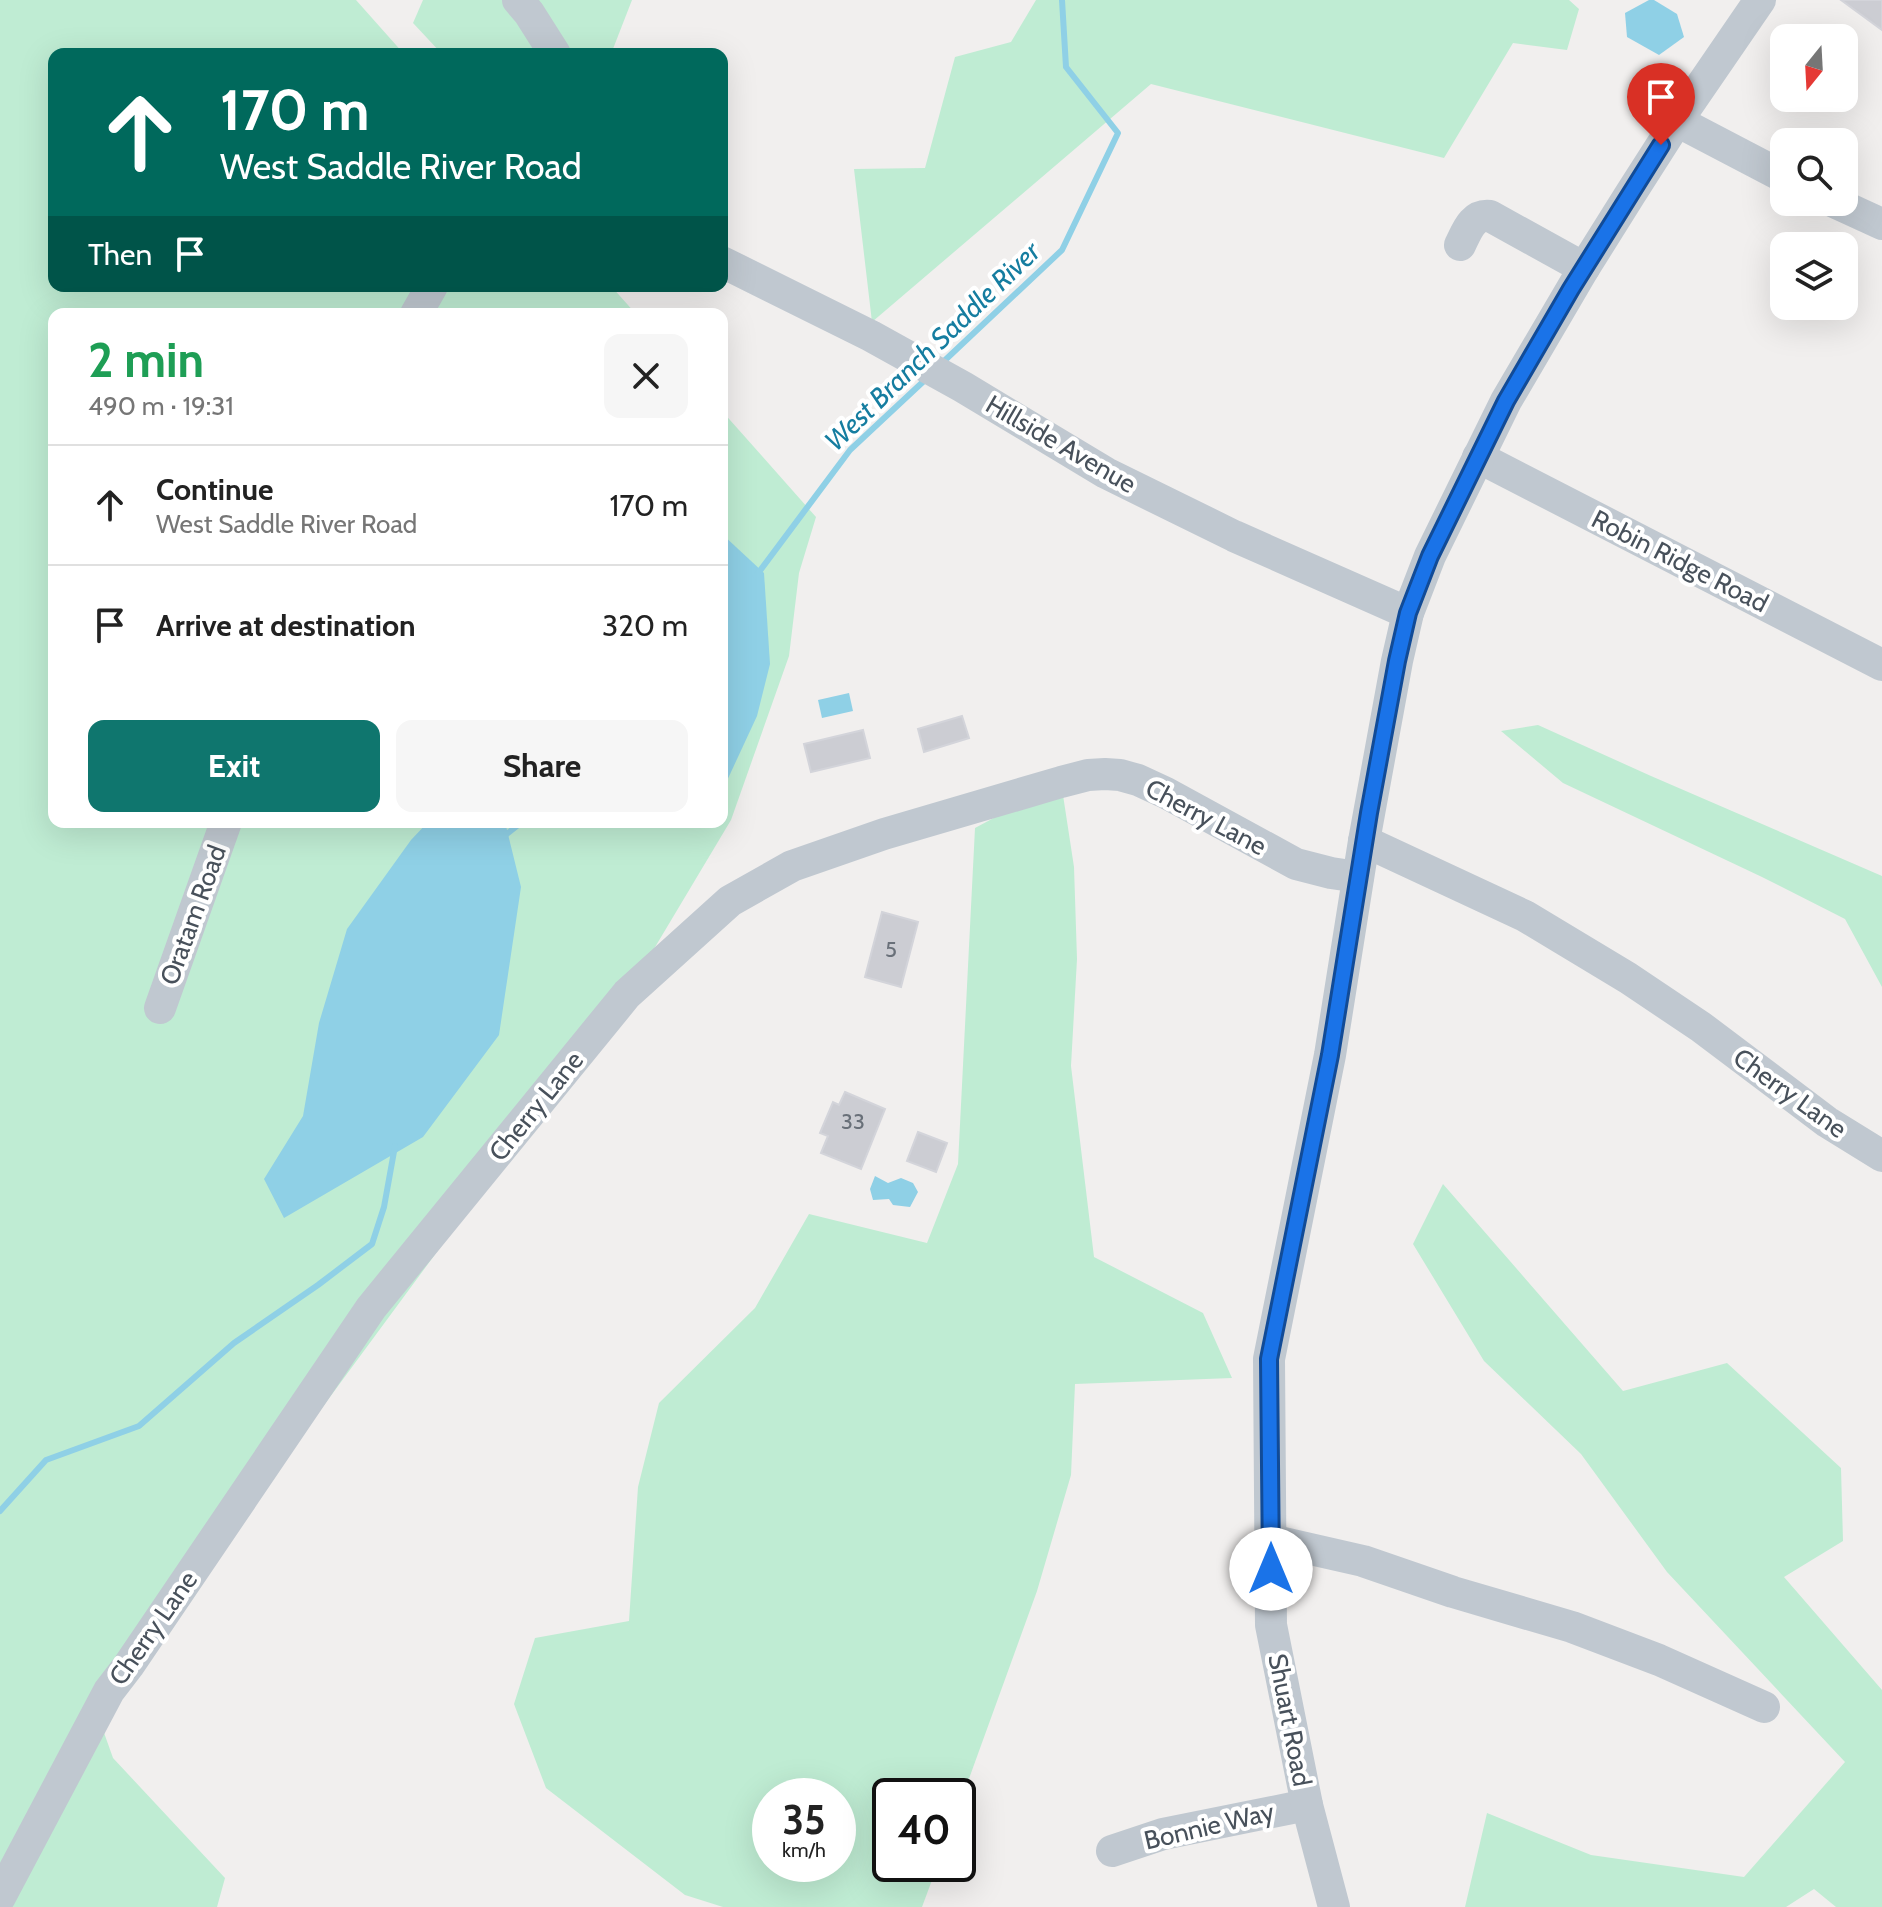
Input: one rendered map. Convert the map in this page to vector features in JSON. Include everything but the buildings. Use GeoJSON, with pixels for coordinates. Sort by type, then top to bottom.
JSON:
{"type":"FeatureCollection","features":[{"type":"Feature","properties":{"kind":"street"},"geometry":{"type":"LineString","coordinates":[[518,0],[551,48]]}},
{"type":"Feature","properties":{"kind":"street","name":"Shuart Road"},"geometry":{"type":"LineString","coordinates":[[1334,1907],[1307,1805],[1271,1625],[1269,1359],[1330,1055],[1397,661],[1408,613],[1430,556],[1506,401],[1584,268],[1677,121],[1760,0]]}},
{"type":"Feature","properties":{"kind":"street"},"geometry":{"type":"LineString","coordinates":[[1677,121],[1770,170]]}},
{"type":"Feature","properties":{"kind":"street"},"geometry":{"type":"LineString","coordinates":[[1858,213],[1882,224]]}},
{"type":"Feature","properties":{"kind":"street"},"geometry":{"type":"LineString","coordinates":[[1460,245],[1472,221],[1482,215],[1490,216],[1584,268]]}},
{"type":"Feature","properties":{"kind":"street","name":"Hillside Avenue"},"geometry":{"type":"LineString","coordinates":[[728,265],[871,336],[1106,473],[1234,536],[1408,613]]}},
{"type":"Feature","properties":{"kind":"street","name":"Robin Ridge Road"},"geometry":{"type":"LineString","coordinates":[[1478,457],[1882,665]]}},
{"type":"Feature","properties":{"kind":"street","name":"Cherry Lane"},"geometry":{"type":"LineString","coordinates":[[0,1897],[109,1691],[371,1308],[627,994],[730,901],[792,866],[884,834],[1061,782],[1105,774],[1138,780],[1166,793],[1296,864],[1358,877]]}},
{"type":"Feature","properties":{"kind":"street","name":"Oratam Road"},"geometry":{"type":"LineString","coordinates":[[160,1008],[224,828]]}},
{"type":"Feature","properties":{"kind":"street","name":"Cherry Lane"},"geometry":{"type":"LineString","coordinates":[[1364,841],[1525,916],[1628,978],[1701,1027],[1827,1122],[1882,1156]]}},
{"type":"Feature","properties":{"kind":"street"},"geometry":{"type":"LineString","coordinates":[[1271,1540],[1363,1561],[1453,1592],[1572,1627],[1659,1660],[1764,1707]]}},
{"type":"Feature","properties":{"kind":"street","name":"Bonnie Way"},"geometry":{"type":"LineString","coordinates":[[1112,1851],[1163,1834],[1307,1805]]}},
{"type":"Feature","properties":{"kind":"green space"},"geometry":{"type":"Polygon","coordinates":[[[0,0],[356,0],[399,48],[48,48],[48,292],[616,292],[631,308],[48,308],[48,828],[726,828],[627,994],[97,1713],[113,1758],[225,1878],[217,1907],[0,1907],[0,0]]]}},
{"type":"Feature","properties":{"kind":"green space"},"geometry":{"type":"Polygon","coordinates":[[[423,0],[632,0],[613,48],[436,48],[413,23],[423,0]]]}},
{"type":"Feature","properties":{"kind":"green space"},"geometry":{"type":"Polygon","coordinates":[[[1036,0],[1569,0],[1579,9],[1567,50],[1513,43],[1444,158],[1151,84],[872,322],[854,169],[925,168],[955,57],[1011,42],[1036,0]]]}},
{"type":"Feature","properties":{"kind":"green space"},"geometry":{"type":"Polygon","coordinates":[[[728,418],[816,517],[799,573],[789,656],[728,825],[728,418]]]}},
{"type":"Feature","properties":{"kind":"green space"},"geometry":{"type":"Polygon","coordinates":[[[1538,725],[1882,876],[1882,987],[1845,919],[1563,783],[1501,731],[1538,725]]]}},
{"type":"Feature","properties":{"kind":"green space"},"geometry":{"type":"Polygon","coordinates":[[[1061,782],[1074,867],[1077,959],[1071,1066],[1094,1257],[1203,1313],[1232,1378],[1075,1384],[1071,1475],[1037,1591],[969,1778],[872,1778],[872,1882],[931,1882],[922,1907],[723,1907],[685,1895],[546,1788],[514,1704],[535,1638],[629,1621],[638,1487],[659,1403],[755,1308],[809,1214],[927,1243],[958,1164],[975,828],[1061,782]]]}},
{"type":"Feature","properties":{"kind":"green space"},"geometry":{"type":"Polygon","coordinates":[[[1443,1184],[1623,1391],[1727,1363],[1841,1468],[1843,1541],[1784,1577],[1882,1690],[1882,1907],[1836,1907],[1814,1889],[1786,1907],[1465,1907],[1487,1813],[1591,1855],[1744,1877],[1845,1762],[1667,1572],[1581,1454],[1484,1361],[1413,1244],[1443,1184]]]}},
{"type":"Feature","properties":{"kind":"water"},"geometry":{"type":"Polygon","coordinates":[[[1649,0],[1677,14],[1684,37],[1659,55],[1627,37],[1625,13],[1649,0]]]}},
{"type":"Feature","properties":{"kind":"water"},"geometry":{"type":"Polygon","coordinates":[[[728,540],[764,573],[770,664],[757,716],[728,779],[728,540]]]}},
{"type":"Feature","properties":{"kind":"water"},"geometry":{"type":"Polygon","coordinates":[[[849,693],[853,711],[822,718],[818,700],[849,693]]]}},
{"type":"Feature","properties":{"kind":"water"},"geometry":{"type":"Polygon","coordinates":[[[422,828],[506,828],[521,887],[499,1035],[423,1137],[284,1218],[264,1179],[303,1116],[319,1023],[347,929],[422,828]]]}},
{"type":"Feature","properties":{"kind":"water"},"geometry":{"type":"Polygon","coordinates":[[[875,1176],[888,1183],[901,1178],[913,1183],[918,1192],[910,1207],[893,1205],[889,1199],[873,1200],[870,1189],[875,1176]]]}},
{"type":"Feature","properties":{"kind":"waterway","name":"West Branch Saddle River"},"geometry":{"type":"LineString","coordinates":[[942,363],[1062,250],[1118,133],[1066,67],[1062,0]]}},
{"type":"Feature","properties":{"kind":"waterway","name":"West Branch Saddle River"},"geometry":{"type":"LineString","coordinates":[[756,576],[850,450],[926,379]]}},
{"type":"Feature","properties":{"kind":"waterway","name":"West Branch Saddle River"},"geometry":{"type":"LineString","coordinates":[[503,837],[514,828]]}},
{"type":"Feature","properties":{"kind":"waterway","name":"West Branch Saddle River"},"geometry":{"type":"LineString","coordinates":[[0,1511],[46,1460],[139,1426],[234,1343],[372,1244],[384,1207],[395,1146]]}},
{"type":"Feature","properties":{"kind":"route"},"geometry":{"type":"LineString","coordinates":[[1271,1569],[1269,1359],[1330,1055],[1369,813],[1408,613],[1451,510],[1506,401],[1571,289],[1661,145]]}}]}
